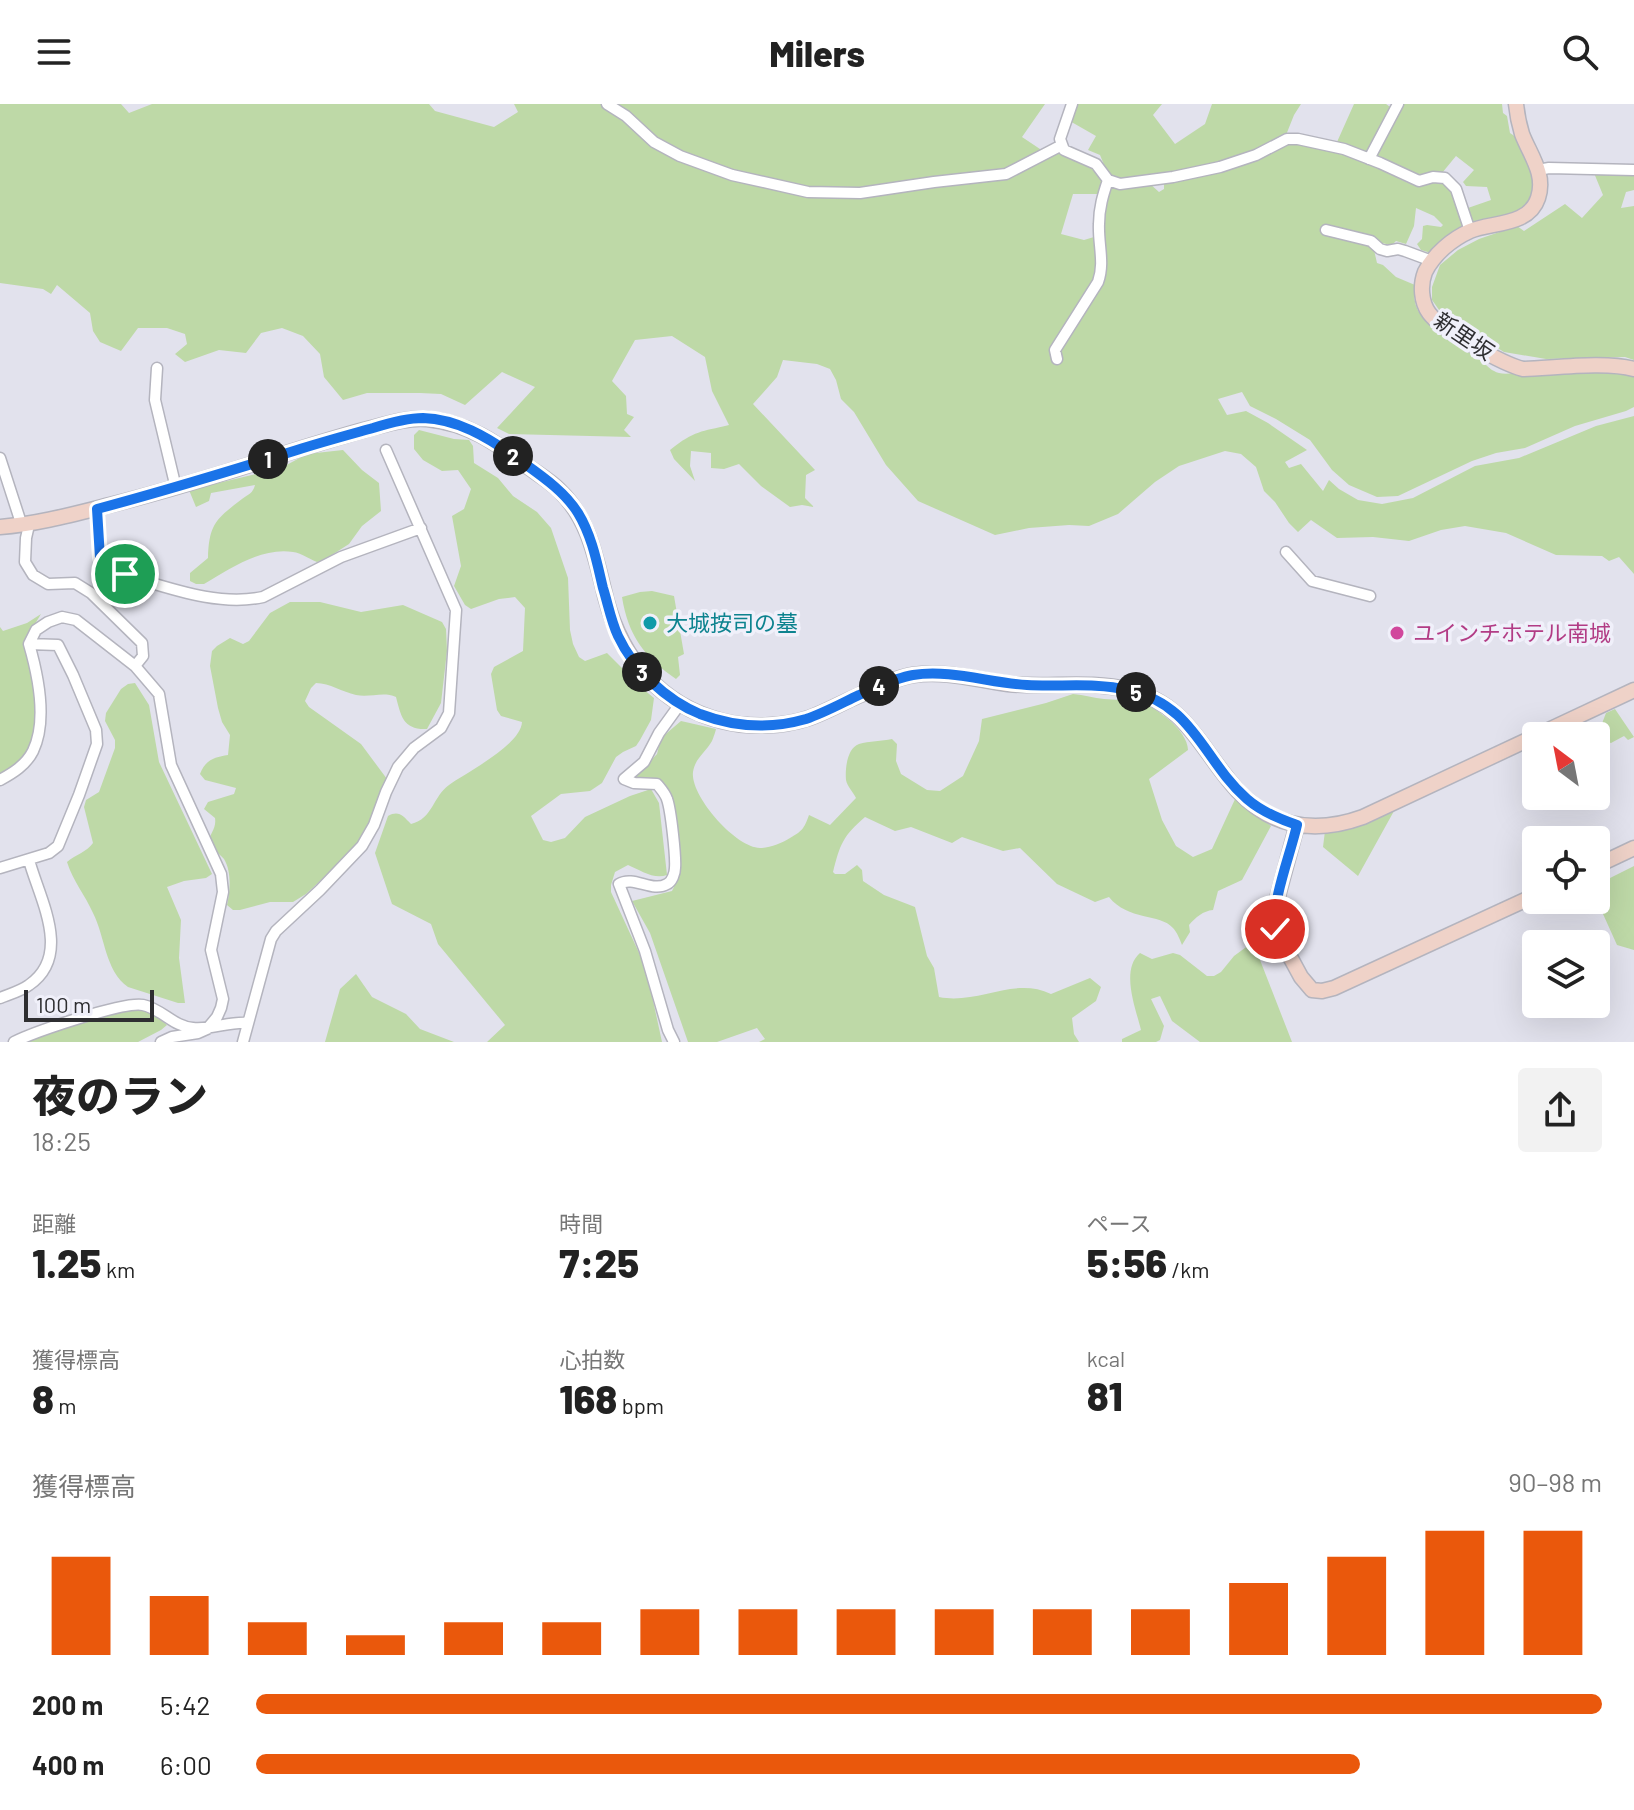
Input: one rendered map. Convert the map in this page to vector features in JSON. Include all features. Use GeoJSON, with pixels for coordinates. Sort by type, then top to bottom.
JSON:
{"type":"FeatureCollection","features":[{"type":"Feature","properties":{"kind":"street"},"geometry":{"type":"LineString","coordinates":[[607,104],[626,116],[654,142],[680,156],[732,175],[808,192],[860,193],[1006,174],[1062,145]]}},
{"type":"Feature","properties":{"kind":"street"},"geometry":{"type":"LineString","coordinates":[[1072,104],[1060,139],[1064,150],[1096,164],[1108,180],[1120,184],[1220,167],[1256,155],[1287,139],[1298,139],[1344,149],[1419,181],[1445,178],[1456,189],[1470,231]]}},
{"type":"Feature","properties":{"kind":"street"},"geometry":{"type":"LineString","coordinates":[[1369,159],[1398,104]]}},
{"type":"Feature","properties":{"kind":"street"},"geometry":{"type":"LineString","coordinates":[[1326,230],[1371,241],[1380,249],[1398,249],[1432,261],[1451,242],[1470,231],[1511,221],[1527,213],[1538,198],[1540,178],[1522,133],[1516,104]]}},
{"type":"Feature","properties":{"kind":"street"},"geometry":{"type":"LineString","coordinates":[[1538,170],[1634,170]]}},
{"type":"Feature","properties":{"kind":"street"},"geometry":{"type":"LineString","coordinates":[[1057,359],[1055,350],[1102,272],[1099,226],[1101,200],[1108,180]]}},
{"type":"Feature","properties":{"kind":"street","name":"新里坂"},"geometry":{"type":"LineString","coordinates":[[1432,261],[1421,288],[1427,310],[1439,323],[1493,357],[1523,369],[1605,365],[1634,369]]}},
{"type":"Feature","properties":{"kind":"street"},"geometry":{"type":"LineString","coordinates":[[157,368],[155,400],[176,488]]}},
{"type":"Feature","properties":{"kind":"street"},"geometry":{"type":"LineString","coordinates":[[0,527],[26,525],[176,488],[394,422],[423,418],[458,424],[495,442],[553,485],[576,510],[589,534],[618,636],[644,673],[680,704],[721,721],[767,725],[810,718],[911,675],[938,674],[1008,683],[1088,685],[1129,690],[1156,700],[1178,715],[1246,798],[1263,811],[1307,827],[1335,826],[1363,817],[1634,690]]}},
{"type":"Feature","properties":{"kind":"street"},"geometry":{"type":"LineString","coordinates":[[243,1042],[271,939],[276,931],[362,846],[398,767],[414,748],[441,728],[449,713],[456,610],[386,450]]}},
{"type":"Feature","properties":{"kind":"street"},"geometry":{"type":"LineString","coordinates":[[0,458],[26,525],[25,562],[33,575],[48,584],[75,583],[91,593],[142,643],[143,656],[135,666]]}},
{"type":"Feature","properties":{"kind":"street"},"geometry":{"type":"LineString","coordinates":[[97,509],[100,558],[110,571],[200,595],[225,598],[263,597],[341,557],[421,528]]}},
{"type":"Feature","properties":{"kind":"street"},"geometry":{"type":"LineString","coordinates":[[1286,552],[1312,581],[1370,596]]}},
{"type":"Feature","properties":{"kind":"street"},"geometry":{"type":"LineString","coordinates":[[0,780],[20,768],[32,753],[38,736],[40,710],[35,663],[29,644],[36,630],[48,622],[62,617],[76,620],[135,666],[159,694],[171,765],[221,874],[223,892],[211,950],[223,999],[217,1017],[207,1029]]}},
{"type":"Feature","properties":{"kind":"street"},"geometry":{"type":"LineString","coordinates":[[0,868],[49,853],[58,846],[97,744],[96,730],[58,645],[29,644]]}},
{"type":"Feature","properties":{"kind":"street"},"geometry":{"type":"LineString","coordinates":[[674,1042],[645,951],[619,884],[629,880],[657,886],[667,884],[672,879],[675,868],[666,796],[657,784],[634,783],[624,779],[644,762],[659,733],[680,704]]}},
{"type":"Feature","properties":{"kind":"street"},"geometry":{"type":"LineString","coordinates":[[1297,825],[1274,920],[1279,937],[1301,977],[1312,990],[1334,988],[1522,901]]}},
{"type":"Feature","properties":{"kind":"street"},"geometry":{"type":"LineString","coordinates":[[1610,859],[1634,848]]}},
{"type":"Feature","properties":{"kind":"street"},"geometry":{"type":"LineString","coordinates":[[0,998],[30,984],[50,955],[52,934],[29,860]]}},
{"type":"Feature","properties":{"kind":"street"},"geometry":{"type":"LineString","coordinates":[[14,1042],[34,1033],[139,1004],[157,1010],[188,1028],[207,1029]]}},
{"type":"Feature","properties":{"kind":"street"},"geometry":{"type":"LineString","coordinates":[[161,1042],[207,1029],[248,1023]]}},
{"type":"Feature","properties":{"kind":"green space"},"geometry":{"type":"Polygon","coordinates":[[[0,104],[121,104],[129,113],[152,104],[429,104],[435,111],[494,127],[518,112],[514,104],[601,104],[651,144],[690,165],[723,177],[805,196],[1008,177],[1060,151],[1085,163],[1101,176],[1099,194],[1073,194],[1061,234],[1084,240],[1104,234],[1110,184],[1149,183],[1159,192],[1164,189],[1164,183],[1286,143],[1321,146],[1345,153],[1414,184],[1444,180],[1453,191],[1463,230],[1431,253],[1421,250],[1417,244],[1422,239],[1423,226],[1443,225],[1434,216],[1416,208],[1414,226],[1406,244],[1396,241],[1392,245],[1381,243],[1374,250],[1377,263],[1396,277],[1415,285],[1414,298],[1423,318],[1471,349],[1499,373],[1595,369],[1634,374],[1634,407],[1575,426],[1525,448],[1472,461],[1398,496],[1377,497],[1349,485],[1332,470],[1310,440],[1250,406],[1242,392],[1218,399],[1227,415],[1246,411],[1307,450],[1285,462],[1289,468],[1301,464],[1323,491],[1329,480],[1358,500],[1382,504],[1413,498],[1475,466],[1519,458],[1596,426],[1634,416],[1634,574],[1619,557],[1609,561],[1602,556],[1556,555],[1506,533],[1465,526],[1409,541],[1373,537],[1337,538],[1311,520],[1298,532],[1264,491],[1256,467],[1241,454],[1225,451],[1179,466],[1118,514],[1089,526],[1029,528],[995,535],[918,501],[886,465],[854,412],[841,399],[830,369],[817,364],[783,360],[777,377],[753,404],[815,470],[806,475],[805,498],[814,507],[790,507],[761,486],[739,464],[724,469],[711,468],[711,453],[691,451],[690,466],[695,481],[674,459],[670,450],[686,439],[729,425],[712,391],[705,357],[672,336],[635,340],[612,381],[626,396],[627,414],[634,417],[624,430],[631,437],[509,434],[497,428],[535,387],[502,372],[465,405],[441,394],[420,393],[367,393],[343,400],[324,377],[320,354],[303,336],[282,328],[261,333],[246,353],[219,350],[185,362],[175,354],[187,344],[185,334],[167,328],[138,328],[121,351],[100,342],[93,331],[90,313],[57,285],[51,294],[43,289],[0,283],[0,104]]]}},
{"type":"Feature","properties":{"kind":"green space"},"geometry":{"type":"Polygon","coordinates":[[[612,104],[1045,104],[1022,137],[1043,151],[1005,172],[875,188],[811,190],[708,166],[655,138],[612,104]]]}},
{"type":"Feature","properties":{"kind":"green space"},"geometry":{"type":"Polygon","coordinates":[[[1076,104],[1162,104],[1153,115],[1175,144],[1205,124],[1212,104],[1301,104],[1286,135],[1254,153],[1218,166],[1121,182],[1109,177],[1100,155],[1088,150],[1096,136],[1068,120],[1076,104]]]}},
{"type":"Feature","properties":{"kind":"green space"},"geometry":{"type":"Polygon","coordinates":[[[1354,104],[1386,104],[1393,109],[1369,154],[1337,142],[1354,104]]]}},
{"type":"Feature","properties":{"kind":"green space"},"geometry":{"type":"Polygon","coordinates":[[[1401,104],[1502,104],[1510,133],[1522,147],[1529,165],[1533,193],[1528,203],[1520,210],[1471,224],[1465,209],[1491,200],[1487,187],[1466,186],[1463,182],[1474,170],[1456,156],[1442,173],[1420,178],[1373,157],[1401,104]]]}},
{"type":"Feature","properties":{"kind":"green space"},"geometry":{"type":"Polygon","coordinates":[[[1594,173],[1634,174],[1634,190],[1626,192],[1621,208],[1634,206],[1634,360],[1625,357],[1546,359],[1504,352],[1442,314],[1432,300],[1432,287],[1440,265],[1458,250],[1479,239],[1517,226],[1524,231],[1565,204],[1582,218],[1603,195],[1594,173]]]}},
{"type":"Feature","properties":{"kind":"green space"},"geometry":{"type":"Polygon","coordinates":[[[419,430],[469,440],[473,446],[474,463],[498,478],[513,496],[537,512],[551,528],[568,578],[570,630],[579,657],[585,661],[607,653],[654,698],[651,720],[640,740],[636,746],[616,757],[602,783],[590,791],[561,794],[531,816],[543,840],[551,842],[565,838],[585,817],[651,789],[659,803],[667,875],[652,875],[628,865],[615,872],[611,892],[646,968],[662,1042],[487,1042],[505,1025],[438,944],[431,924],[392,904],[375,853],[388,816],[398,814],[411,824],[424,817],[449,785],[513,740],[522,722],[501,716],[497,710],[491,674],[494,667],[523,651],[525,608],[515,597],[471,609],[465,605],[454,586],[461,566],[452,516],[464,509],[471,489],[458,470],[442,471],[423,460],[414,449],[414,435],[419,430]]]}},
{"type":"Feature","properties":{"kind":"green space"},"geometry":{"type":"Polygon","coordinates":[[[343,450],[379,483],[381,511],[362,526],[349,544],[317,562],[293,552],[281,551],[246,560],[204,584],[190,581],[190,573],[208,558],[210,537],[216,523],[255,485],[211,493],[209,501],[196,507],[189,490],[281,468],[307,454],[343,450]]]}},
{"type":"Feature","properties":{"kind":"green space"},"geometry":{"type":"Polygon","coordinates":[[[652,591],[674,596],[684,654],[678,657],[680,675],[676,679],[646,653],[628,623],[622,597],[652,591]]]}},
{"type":"Feature","properties":{"kind":"green space"},"geometry":{"type":"Polygon","coordinates":[[[290,602],[320,602],[361,612],[403,605],[442,622],[446,629],[447,651],[441,703],[427,729],[419,729],[404,720],[396,697],[356,695],[316,683],[305,701],[309,707],[361,744],[387,779],[360,844],[306,894],[293,902],[270,902],[233,910],[227,905],[230,882],[227,864],[210,844],[215,818],[204,809],[208,802],[234,794],[236,788],[205,780],[200,774],[211,760],[228,755],[230,735],[218,708],[210,666],[212,651],[230,638],[243,644],[249,641],[270,613],[290,602]]]}},
{"type":"Feature","properties":{"kind":"green space"},"geometry":{"type":"Polygon","coordinates":[[[41,614],[23,644],[35,685],[37,717],[33,745],[14,766],[0,774],[0,627],[3,631],[27,623],[41,614]]]}},
{"type":"Feature","properties":{"kind":"green space"},"geometry":{"type":"Polygon","coordinates":[[[135,683],[149,705],[159,762],[212,874],[167,887],[181,920],[179,958],[185,1003],[128,987],[120,980],[110,963],[93,913],[67,862],[93,843],[84,807],[86,800],[99,792],[115,748],[115,740],[105,721],[106,713],[121,689],[135,683]]]}},
{"type":"Feature","properties":{"kind":"green space"},"geometry":{"type":"Polygon","coordinates":[[[1073,694],[1143,703],[1169,720],[1182,734],[1188,750],[1149,779],[1162,820],[1176,846],[1193,857],[1212,849],[1236,797],[1271,826],[1242,880],[1218,891],[1213,910],[1200,915],[1189,925],[1190,932],[1182,945],[1167,923],[1125,910],[1109,897],[1095,902],[1057,884],[1020,848],[1003,851],[962,837],[952,843],[911,827],[895,831],[865,817],[843,841],[833,872],[845,874],[857,865],[862,870],[863,881],[884,895],[915,907],[927,956],[934,968],[939,997],[968,997],[1023,988],[1051,994],[1090,978],[1101,987],[1096,1001],[1072,1018],[1074,1034],[1079,1042],[759,1042],[765,1039],[757,1028],[717,1042],[688,1042],[650,933],[632,901],[672,891],[678,872],[678,835],[670,795],[662,781],[634,778],[657,754],[661,738],[681,721],[716,729],[712,741],[694,767],[694,782],[707,807],[727,830],[750,846],[764,848],[797,833],[804,827],[809,815],[830,825],[856,798],[847,782],[846,770],[849,754],[859,744],[892,739],[897,744],[896,761],[901,774],[927,790],[940,791],[963,776],[979,741],[982,719],[1073,694]]]}},
{"type":"Feature","properties":{"kind":"green space"},"geometry":{"type":"Polygon","coordinates":[[[1615,709],[1634,737],[1628,740],[1624,736],[1610,743],[1610,722],[1603,722],[1606,713],[1615,709]]]}},
{"type":"Feature","properties":{"kind":"green space"},"geometry":{"type":"Polygon","coordinates":[[[1394,811],[1358,876],[1323,847],[1325,831],[1357,826],[1394,811]]]}},
{"type":"Feature","properties":{"kind":"green space"},"geometry":{"type":"Polygon","coordinates":[[[1634,866],[1634,950],[1617,945],[1603,914],[1610,914],[1610,878],[1634,866]]]}},
{"type":"Feature","properties":{"kind":"green space"},"geometry":{"type":"Polygon","coordinates":[[[1253,942],[1292,1042],[1200,1042],[1172,1021],[1160,996],[1151,999],[1164,1026],[1160,1040],[1122,1042],[1122,1039],[1141,1030],[1130,979],[1134,960],[1140,953],[1152,959],[1173,953],[1180,955],[1207,976],[1214,976],[1253,942]]]}},
{"type":"Feature","properties":{"kind":"green space"},"geometry":{"type":"Polygon","coordinates":[[[356,974],[372,997],[406,1014],[420,1029],[454,1042],[325,1042],[340,989],[356,974]]]}},
{"type":"Feature","properties":{"kind":"green space"},"geometry":{"type":"Polygon","coordinates":[[[138,1007],[153,1013],[167,1025],[138,1042],[29,1042],[53,1029],[138,1007]]]}},
{"type":"Feature","properties":{"kind":"place","name":"大城按司の墓"},"geometry":{"type":"Point","coordinates":[650,623]}},
{"type":"Feature","properties":{"kind":"place","name":"ユインチホテル南城"},"geometry":{"type":"Point","coordinates":[1397,633]}},
{"type":"Feature","properties":{"kind":"route"},"geometry":{"type":"LineString","coordinates":[[125,574],[110,571],[103,565],[97,509],[394,422],[423,418],[458,424],[495,442],[567,499],[589,534],[612,621],[625,648],[665,694],[699,713],[721,721],[747,725],[790,723],[810,718],[911,675],[938,674],[1032,685],[1116,688],[1142,694],[1167,706],[1198,736],[1246,798],[1263,811],[1297,825],[1276,903],[1275,929]]}}]}
